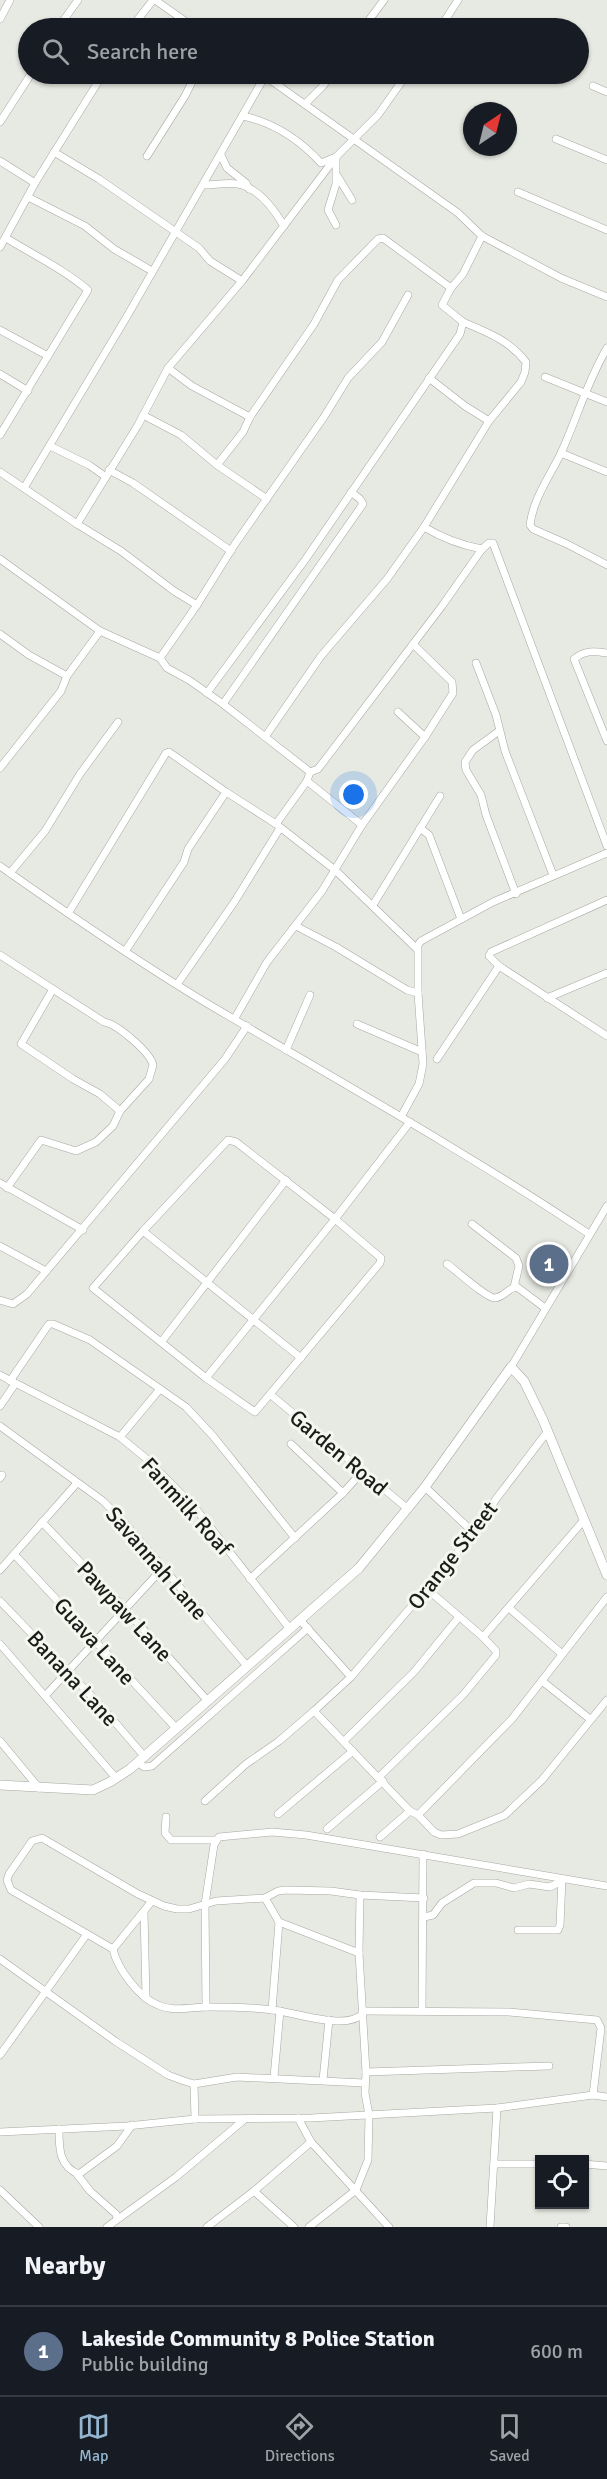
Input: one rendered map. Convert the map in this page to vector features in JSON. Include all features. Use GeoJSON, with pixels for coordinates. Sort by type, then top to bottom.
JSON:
{"type":"FeatureCollection","features":[{"type":"Feature","properties":{"kind":"street"},"geometry":{"type":"LineString","coordinates":[[0,19],[10,0]]}},
{"type":"Feature","properties":{"kind":"street"},"geometry":{"type":"LineString","coordinates":[[65,18],[78,0]]}},
{"type":"Feature","properties":{"kind":"street"},"geometry":{"type":"LineString","coordinates":[[139,18],[154,0],[180,18]]}},
{"type":"Feature","properties":{"kind":"street"},"geometry":{"type":"LineString","coordinates":[[446,18],[458,0]]}},
{"type":"Feature","properties":{"kind":"street"},"geometry":{"type":"LineString","coordinates":[[370,18],[381,1]]}},
{"type":"Feature","properties":{"kind":"street"},"geometry":{"type":"LineString","coordinates":[[0,122],[25,84]]}},
{"type":"Feature","properties":{"kind":"street"},"geometry":{"type":"LineString","coordinates":[[0,435],[88,290],[67,272],[2,243],[35,183],[97,84]]}},
{"type":"Feature","properties":{"kind":"street"},"geometry":{"type":"LineString","coordinates":[[147,156],[190,84]]}},
{"type":"Feature","properties":{"kind":"street"},"geometry":{"type":"LineString","coordinates":[[24,488],[204,185],[259,84]]}},
{"type":"Feature","properties":{"kind":"street"},"geometry":{"type":"LineString","coordinates":[[276,84],[458,213],[482,236],[561,278],[607,297]]}},
{"type":"Feature","properties":{"kind":"street"},"geometry":{"type":"LineString","coordinates":[[305,104],[324,84]]}},
{"type":"Feature","properties":{"kind":"street"},"geometry":{"type":"LineString","coordinates":[[77,524],[143,415],[168,368],[242,281],[336,158],[378,115],[400,84]]}},
{"type":"Feature","properties":{"kind":"street"},"geometry":{"type":"LineString","coordinates":[[594,86],[607,92]]}},
{"type":"Feature","properties":{"kind":"street"},"geometry":{"type":"LineString","coordinates":[[243,116],[262,120],[302,142],[321,163],[336,158]]}},
{"type":"Feature","properties":{"kind":"street"},"geometry":{"type":"LineString","coordinates":[[556,139],[607,160]]}},
{"type":"Feature","properties":{"kind":"street"},"geometry":{"type":"LineString","coordinates":[[54,152],[99,179],[199,248],[210,261],[242,281]]}},
{"type":"Feature","properties":{"kind":"street"},"geometry":{"type":"LineString","coordinates":[[221,155],[227,168],[246,183],[250,190]]}},
{"type":"Feature","properties":{"kind":"street"},"geometry":{"type":"LineString","coordinates":[[336,158],[339,182],[352,200]]}},
{"type":"Feature","properties":{"kind":"street"},"geometry":{"type":"LineString","coordinates":[[0,161],[35,183]]}},
{"type":"Feature","properties":{"kind":"street"},"geometry":{"type":"LineString","coordinates":[[336,225],[328,210],[333,198],[337,175]]}},
{"type":"Feature","properties":{"kind":"street"},"geometry":{"type":"LineString","coordinates":[[204,185],[238,184],[250,190],[270,205],[284,226]]}},
{"type":"Feature","properties":{"kind":"street"},"geometry":{"type":"LineString","coordinates":[[518,192],[607,230]]}},
{"type":"Feature","properties":{"kind":"street"},"geometry":{"type":"LineString","coordinates":[[28,197],[84,226],[114,249],[152,271]]}},
{"type":"Feature","properties":{"kind":"street"},"geometry":{"type":"LineString","coordinates":[[265,737],[321,656],[380,587],[424,527],[489,421],[521,382],[526,362],[509,344],[463,322],[442,305],[451,288],[463,274],[482,236]]}},
{"type":"Feature","properties":{"kind":"street"},"geometry":{"type":"LineString","coordinates":[[217,465],[243,432],[250,417],[314,324],[338,280],[378,239],[383,238],[451,288]]}},
{"type":"Feature","properties":{"kind":"street"},"geometry":{"type":"LineString","coordinates":[[160,658],[324,417],[348,378],[382,342],[408,295]]}},
{"type":"Feature","properties":{"kind":"street"},"geometry":{"type":"LineString","coordinates":[[207,693],[305,560],[460,334],[463,322]]}},
{"type":"Feature","properties":{"kind":"street"},"geometry":{"type":"LineString","coordinates":[[0,330],[48,356]]}},
{"type":"Feature","properties":{"kind":"street"},"geometry":{"type":"LineString","coordinates":[[607,348],[584,392],[561,453],[540,494],[530,525],[533,529],[607,565]]}},
{"type":"Feature","properties":{"kind":"street"},"geometry":{"type":"LineString","coordinates":[[168,368],[192,386],[250,417]]}},
{"type":"Feature","properties":{"kind":"street"},"geometry":{"type":"LineString","coordinates":[[0,374],[28,391]]}},
{"type":"Feature","properties":{"kind":"street"},"geometry":{"type":"LineString","coordinates":[[544,377],[607,402]]}},
{"type":"Feature","properties":{"kind":"street"},"geometry":{"type":"LineString","coordinates":[[429,378],[489,421]]}},
{"type":"Feature","properties":{"kind":"street"},"geometry":{"type":"LineString","coordinates":[[143,415],[181,435],[217,465],[267,499]]}},
{"type":"Feature","properties":{"kind":"street"},"geometry":{"type":"LineString","coordinates":[[50,446],[88,465],[133,483],[231,551]]}},
{"type":"Feature","properties":{"kind":"street"},"geometry":{"type":"LineString","coordinates":[[561,453],[607,472]]}},
{"type":"Feature","properties":{"kind":"street"},"geometry":{"type":"LineString","coordinates":[[0,472],[121,551],[174,591],[197,605]]}},
{"type":"Feature","properties":{"kind":"street"},"geometry":{"type":"LineString","coordinates":[[223,704],[363,504],[360,498],[351,492]]}},
{"type":"Feature","properties":{"kind":"street"},"geometry":{"type":"LineString","coordinates":[[424,527],[465,547],[482,549]]}},
{"type":"Feature","properties":{"kind":"street"},"geometry":{"type":"LineString","coordinates":[[310,772],[318,769],[482,549],[489,543],[495,546],[607,846]]}},
{"type":"Feature","properties":{"kind":"street"},"geometry":{"type":"LineString","coordinates":[[0,559],[100,631],[160,658],[168,668],[223,704],[310,772]]}},
{"type":"Feature","properties":{"kind":"street"},"geometry":{"type":"LineString","coordinates":[[0,768],[61,690],[67,676],[100,631]]}},
{"type":"Feature","properties":{"kind":"street"},"geometry":{"type":"LineString","coordinates":[[1,637],[67,676]]}},
{"type":"Feature","properties":{"kind":"street"},"geometry":{"type":"LineString","coordinates":[[235,1018],[267,962],[296,926],[335,870],[362,825],[425,737],[453,693],[452,682],[413,644]]}},
{"type":"Feature","properties":{"kind":"street"},"geometry":{"type":"LineString","coordinates":[[607,653],[592,651],[581,653],[574,659],[607,741]]}},
{"type":"Feature","properties":{"kind":"street"},"geometry":{"type":"LineString","coordinates":[[476,663],[553,875]]}},
{"type":"Feature","properties":{"kind":"street"},"geometry":{"type":"LineString","coordinates":[[398,712],[425,737]]}},
{"type":"Feature","properties":{"kind":"street"},"geometry":{"type":"LineString","coordinates":[[10,873],[45,831],[80,774],[118,722]]}},
{"type":"Feature","properties":{"kind":"street"},"geometry":{"type":"LineString","coordinates":[[499,731],[473,750],[465,762],[470,779],[481,795],[486,815],[516,894]]}},
{"type":"Feature","properties":{"kind":"street"},"geometry":{"type":"LineString","coordinates":[[69,912],[166,753],[169,752],[278,826],[335,870],[417,949]]}},
{"type":"Feature","properties":{"kind":"street"},"geometry":{"type":"LineString","coordinates":[[178,983],[235,902],[278,826],[307,781],[310,772]]}},
{"type":"Feature","properties":{"kind":"street"},"geometry":{"type":"LineString","coordinates":[[307,781],[362,825]]}},
{"type":"Feature","properties":{"kind":"street"},"geometry":{"type":"LineString","coordinates":[[126,950],[184,862],[188,849],[226,792]]}},
{"type":"Feature","properties":{"kind":"street"},"geometry":{"type":"LineString","coordinates":[[373,905],[440,796]]}},
{"type":"Feature","properties":{"kind":"street"},"geometry":{"type":"LineString","coordinates":[[420,828],[429,835],[461,919]]}},
{"type":"Feature","properties":{"kind":"street"},"geometry":{"type":"LineString","coordinates":[[402,1115],[419,1084],[423,1064],[417,949],[421,941],[553,875],[607,853]]}},
{"type":"Feature","properties":{"kind":"street"},"geometry":{"type":"LineString","coordinates":[[0,866],[178,983],[286,1050],[402,1115],[590,1234]]}},
{"type":"Feature","properties":{"kind":"street"},"geometry":{"type":"LineString","coordinates":[[607,900],[491,952],[489,956],[499,966],[607,1036]]}},
{"type":"Feature","properties":{"kind":"street"},"geometry":{"type":"LineString","coordinates":[[296,926],[407,990],[418,993]]}},
{"type":"Feature","properties":{"kind":"street"},"geometry":{"type":"LineString","coordinates":[[0,957],[104,1022],[119,1028],[153,1060],[149,1079],[120,1111],[113,1126],[96,1142],[86,1148],[76,1150],[41,1140],[7,1188]]}},
{"type":"Feature","properties":{"kind":"street"},"geometry":{"type":"LineString","coordinates":[[436,1059],[499,966]]}},
{"type":"Feature","properties":{"kind":"street"},"geometry":{"type":"LineString","coordinates":[[547,998],[607,973]]}},
{"type":"Feature","properties":{"kind":"street"},"geometry":{"type":"LineString","coordinates":[[53,989],[21,1044],[73,1080],[100,1094],[120,1111]]}},
{"type":"Feature","properties":{"kind":"street"},"geometry":{"type":"LineString","coordinates":[[286,1050],[310,995]]}},
{"type":"Feature","properties":{"kind":"street"},"geometry":{"type":"LineString","coordinates":[[357,1024],[422,1052]]}},
{"type":"Feature","properties":{"kind":"street"},"geometry":{"type":"LineString","coordinates":[[0,1300],[13,1304],[18,1303],[225,1059],[247,1026]]}},
{"type":"Feature","properties":{"kind":"street"},"geometry":{"type":"LineString","coordinates":[[206,1378],[410,1122]]}},
{"type":"Feature","properties":{"kind":"street"},"geometry":{"type":"LineString","coordinates":[[228,1140],[237,1142],[335,1219],[381,1258],[380,1263],[255,1412],[206,1378],[93,1288],[228,1140]]}},
{"type":"Feature","properties":{"kind":"street"},"geometry":{"type":"LineString","coordinates":[[162,1341],[286,1180]]}},
{"type":"Feature","properties":{"kind":"street"},"geometry":{"type":"LineString","coordinates":[[0,1184],[82,1230]]}},
{"type":"Feature","properties":{"kind":"street"},"geometry":{"type":"LineString","coordinates":[[0,1785],[93,1790],[116,1778],[301,1621],[359,1568],[425,1487],[511,1367],[607,1206]]}},
{"type":"Feature","properties":{"kind":"street"},"geometry":{"type":"LineString","coordinates":[[447,1264],[493,1297],[514,1287],[519,1266],[516,1258],[472,1224]]}},
{"type":"Feature","properties":{"kind":"street"},"geometry":{"type":"LineString","coordinates":[[143,1231],[301,1358]]}},
{"type":"Feature","properties":{"kind":"street"},"geometry":{"type":"LineString","coordinates":[[0,1246],[46,1270]]}},
{"type":"Feature","properties":{"kind":"street"},"geometry":{"type":"LineString","coordinates":[[514,1287],[545,1308]]}},
{"type":"Feature","properties":{"kind":"street"},"geometry":{"type":"LineString","coordinates":[[0,1406],[44,1328],[53,1324],[90,1340],[186,1407],[213,1436],[295,1538]]}},
{"type":"Feature","properties":{"kind":"street"},"geometry":{"type":"LineString","coordinates":[[511,1367],[524,1381],[548,1431],[607,1575]]}},
{"type":"Feature","properties":{"kind":"street","name":"Fanmilk Roaf"},"geometry":{"type":"LineString","coordinates":[[0,1375],[120,1437],[170,1480],[196,1509],[290,1629]]}},
{"type":"Feature","properties":{"kind":"street"},"geometry":{"type":"LineString","coordinates":[[120,1437],[160,1389]]}},
{"type":"Feature","properties":{"kind":"street","name":"Garden Road"},"geometry":{"type":"LineString","coordinates":[[271,1395],[408,1509]]}},
{"type":"Feature","properties":{"kind":"street","name":"Savannah Lane"},"geometry":{"type":"LineString","coordinates":[[0,1426],[103,1501],[124,1522],[247,1666]]}},
{"type":"Feature","properties":{"kind":"street","name":"Orange Street"},"geometry":{"type":"LineString","coordinates":[[206,1801],[246,1764],[279,1741],[351,1677],[474,1533],[496,1499],[548,1431]]}},
{"type":"Feature","properties":{"kind":"street"},"geometry":{"type":"LineString","coordinates":[[291,1444],[342,1493]]}},
{"type":"Feature","properties":{"kind":"street"},"geometry":{"type":"LineString","coordinates":[[250,1579],[362,1472]]}},
{"type":"Feature","properties":{"kind":"street"},"geometry":{"type":"LineString","coordinates":[[0,1569],[76,1483]]}},
{"type":"Feature","properties":{"kind":"street"},"geometry":{"type":"LineString","coordinates":[[425,1487],[474,1533]]}},
{"type":"Feature","properties":{"kind":"street"},"geometry":{"type":"LineString","coordinates":[[483,1637],[584,1520]]}},
{"type":"Feature","properties":{"kind":"street","name":"Pawpaw Lane"},"geometry":{"type":"LineString","coordinates":[[42,1522],[207,1700]]}},
{"type":"Feature","properties":{"kind":"street","name":"Guava Lane"},"geometry":{"type":"LineString","coordinates":[[14,1554],[176,1728]]}},
{"type":"Feature","properties":{"kind":"street"},"geometry":{"type":"LineString","coordinates":[[45,1696],[162,1569]]}},
{"type":"Feature","properties":{"kind":"street"},"geometry":{"type":"LineString","coordinates":[[327,1829],[381,1779],[463,1695],[496,1655],[483,1637],[427,1589]]}},
{"type":"Feature","properties":{"kind":"street"},"geometry":{"type":"LineString","coordinates":[[418,1815],[512,1719],[607,1597]]}},
{"type":"Feature","properties":{"kind":"street","name":"Banana Lane"},"geometry":{"type":"LineString","coordinates":[[0,1601],[68,1671],[141,1759]]}},
{"type":"Feature","properties":{"kind":"street"},"geometry":{"type":"LineString","coordinates":[[509,1608],[562,1654]]}},
{"type":"Feature","properties":{"kind":"street"},"geometry":{"type":"LineString","coordinates":[[344,1741],[414,1672],[459,1617]]}},
{"type":"Feature","properties":{"kind":"street"},"geometry":{"type":"LineString","coordinates":[[301,1621],[351,1677]]}},
{"type":"Feature","properties":{"kind":"street"},"geometry":{"type":"LineString","coordinates":[[141,1759],[144,1767],[152,1766],[308,1628]]}},
{"type":"Feature","properties":{"kind":"street"},"geometry":{"type":"LineString","coordinates":[[0,1644],[116,1778]]}},
{"type":"Feature","properties":{"kind":"street"},"geometry":{"type":"LineString","coordinates":[[542,1681],[590,1719]]}},
{"type":"Feature","properties":{"kind":"street"},"geometry":{"type":"LineString","coordinates":[[314,1711],[410,1811],[418,1815],[434,1832],[441,1835],[458,1834],[505,1815],[543,1780],[607,1700]]}},
{"type":"Feature","properties":{"kind":"street"},"geometry":{"type":"LineString","coordinates":[[0,1741],[39,1788]]}},
{"type":"Feature","properties":{"kind":"street"},"geometry":{"type":"LineString","coordinates":[[278,1814],[353,1751]]}},
{"type":"Feature","properties":{"kind":"street"},"geometry":{"type":"LineString","coordinates":[[380,1837],[410,1811]]}},
{"type":"Feature","properties":{"kind":"street"},"geometry":{"type":"LineString","coordinates":[[166,1817],[165,1833],[171,1839],[216,1840],[219,1837],[272,1832],[423,1854],[607,1886]]}},
{"type":"Feature","properties":{"kind":"street"},"geometry":{"type":"LineString","coordinates":[[424,1898],[286,1890],[278,1891],[265,1898],[177,1909],[152,1901],[42,1838],[32,1841],[9,1874],[8,1884],[11,1890],[113,1949],[119,1963],[146,1998],[166,2008],[206,2007],[276,2011],[329,2020],[352,2020],[362,2012],[422,2011],[509,2012],[597,2020],[601,2028],[593,2095]]}},
{"type":"Feature","properties":{"kind":"street"},"geometry":{"type":"LineString","coordinates":[[206,2007],[205,1904],[216,1840]]}},
{"type":"Feature","properties":{"kind":"street"},"geometry":{"type":"LineString","coordinates":[[422,2011],[423,1854]]}},
{"type":"Feature","properties":{"kind":"street"},"geometry":{"type":"LineString","coordinates":[[423,1917],[433,1915],[442,1903],[474,1884],[496,1883],[514,1888],[529,1884],[550,1887],[562,1880]]}},
{"type":"Feature","properties":{"kind":"street"},"geometry":{"type":"LineString","coordinates":[[518,1930],[558,1930],[562,1880]]}},
{"type":"Feature","properties":{"kind":"street"},"geometry":{"type":"LineString","coordinates":[[309,2227],[356,2190],[368,2160],[369,2115],[364,2083],[366,2072],[359,1953],[360,1895]]}},
{"type":"Feature","properties":{"kind":"street"},"geometry":{"type":"LineString","coordinates":[[265,1898],[279,1922],[274,2077]]}},
{"type":"Feature","properties":{"kind":"street"},"geometry":{"type":"LineString","coordinates":[[113,1949],[152,1901]]}},
{"type":"Feature","properties":{"kind":"street"},"geometry":{"type":"LineString","coordinates":[[144,1912],[146,1998]]}},
{"type":"Feature","properties":{"kind":"street"},"geometry":{"type":"LineString","coordinates":[[279,1922],[359,1953]]}},
{"type":"Feature","properties":{"kind":"street"},"geometry":{"type":"LineString","coordinates":[[0,2055],[87,1934]]}},
{"type":"Feature","properties":{"kind":"street"},"geometry":{"type":"LineString","coordinates":[[0,1959],[145,2061],[168,2075],[194,2084],[237,2077],[364,2083]]}},
{"type":"Feature","properties":{"kind":"street"},"geometry":{"type":"LineString","coordinates":[[322,2080],[329,2020]]}},
{"type":"Feature","properties":{"kind":"street"},"geometry":{"type":"LineString","coordinates":[[366,2072],[549,2066]]}},
{"type":"Feature","properties":{"kind":"street"},"geometry":{"type":"LineString","coordinates":[[194,2084],[195,2119]]}},
{"type":"Feature","properties":{"kind":"street"},"geometry":{"type":"LineString","coordinates":[[0,2132],[195,2119],[298,2118],[497,2108],[593,2095],[607,2097]]}},
{"type":"Feature","properties":{"kind":"street"},"geometry":{"type":"LineString","coordinates":[[490,2227],[497,2108]]}},
{"type":"Feature","properties":{"kind":"street"},"geometry":{"type":"LineString","coordinates":[[298,2118],[311,2142],[389,2227]]}},
{"type":"Feature","properties":{"kind":"street"},"geometry":{"type":"LineString","coordinates":[[107,2227],[176,2177],[244,2119]]}},
{"type":"Feature","properties":{"kind":"street"},"geometry":{"type":"LineString","coordinates":[[76,2173],[83,2174],[117,2146],[132,2125]]}},
{"type":"Feature","properties":{"kind":"street"},"geometry":{"type":"LineString","coordinates":[[59,2129],[62,2160],[76,2173],[82,2183],[116,2214],[117,2218]]}},
{"type":"Feature","properties":{"kind":"street"},"geometry":{"type":"LineString","coordinates":[[207,2227],[254,2191],[311,2142]]}},
{"type":"Feature","properties":{"kind":"street"},"geometry":{"type":"LineString","coordinates":[[494,2164],[535,2164]]}},
{"type":"Feature","properties":{"kind":"street"},"geometry":{"type":"LineString","coordinates":[[589,2164],[607,2166]]}},
{"type":"Feature","properties":{"kind":"street"},"geometry":{"type":"LineString","coordinates":[[0,2190],[39,2227]]}},
{"type":"Feature","properties":{"kind":"street"},"geometry":{"type":"LineString","coordinates":[[254,2191],[294,2227]]}},
{"type":"Feature","properties":{"kind":"street"},"geometry":{"type":"LineString","coordinates":[[561,2227],[566,2227]]}},
{"type":"Feature","properties":{"kind":"place","name":"Lakeside Community 8 Police Station"},"geometry":{"type":"Point","coordinates":[549,1264]}}]}
